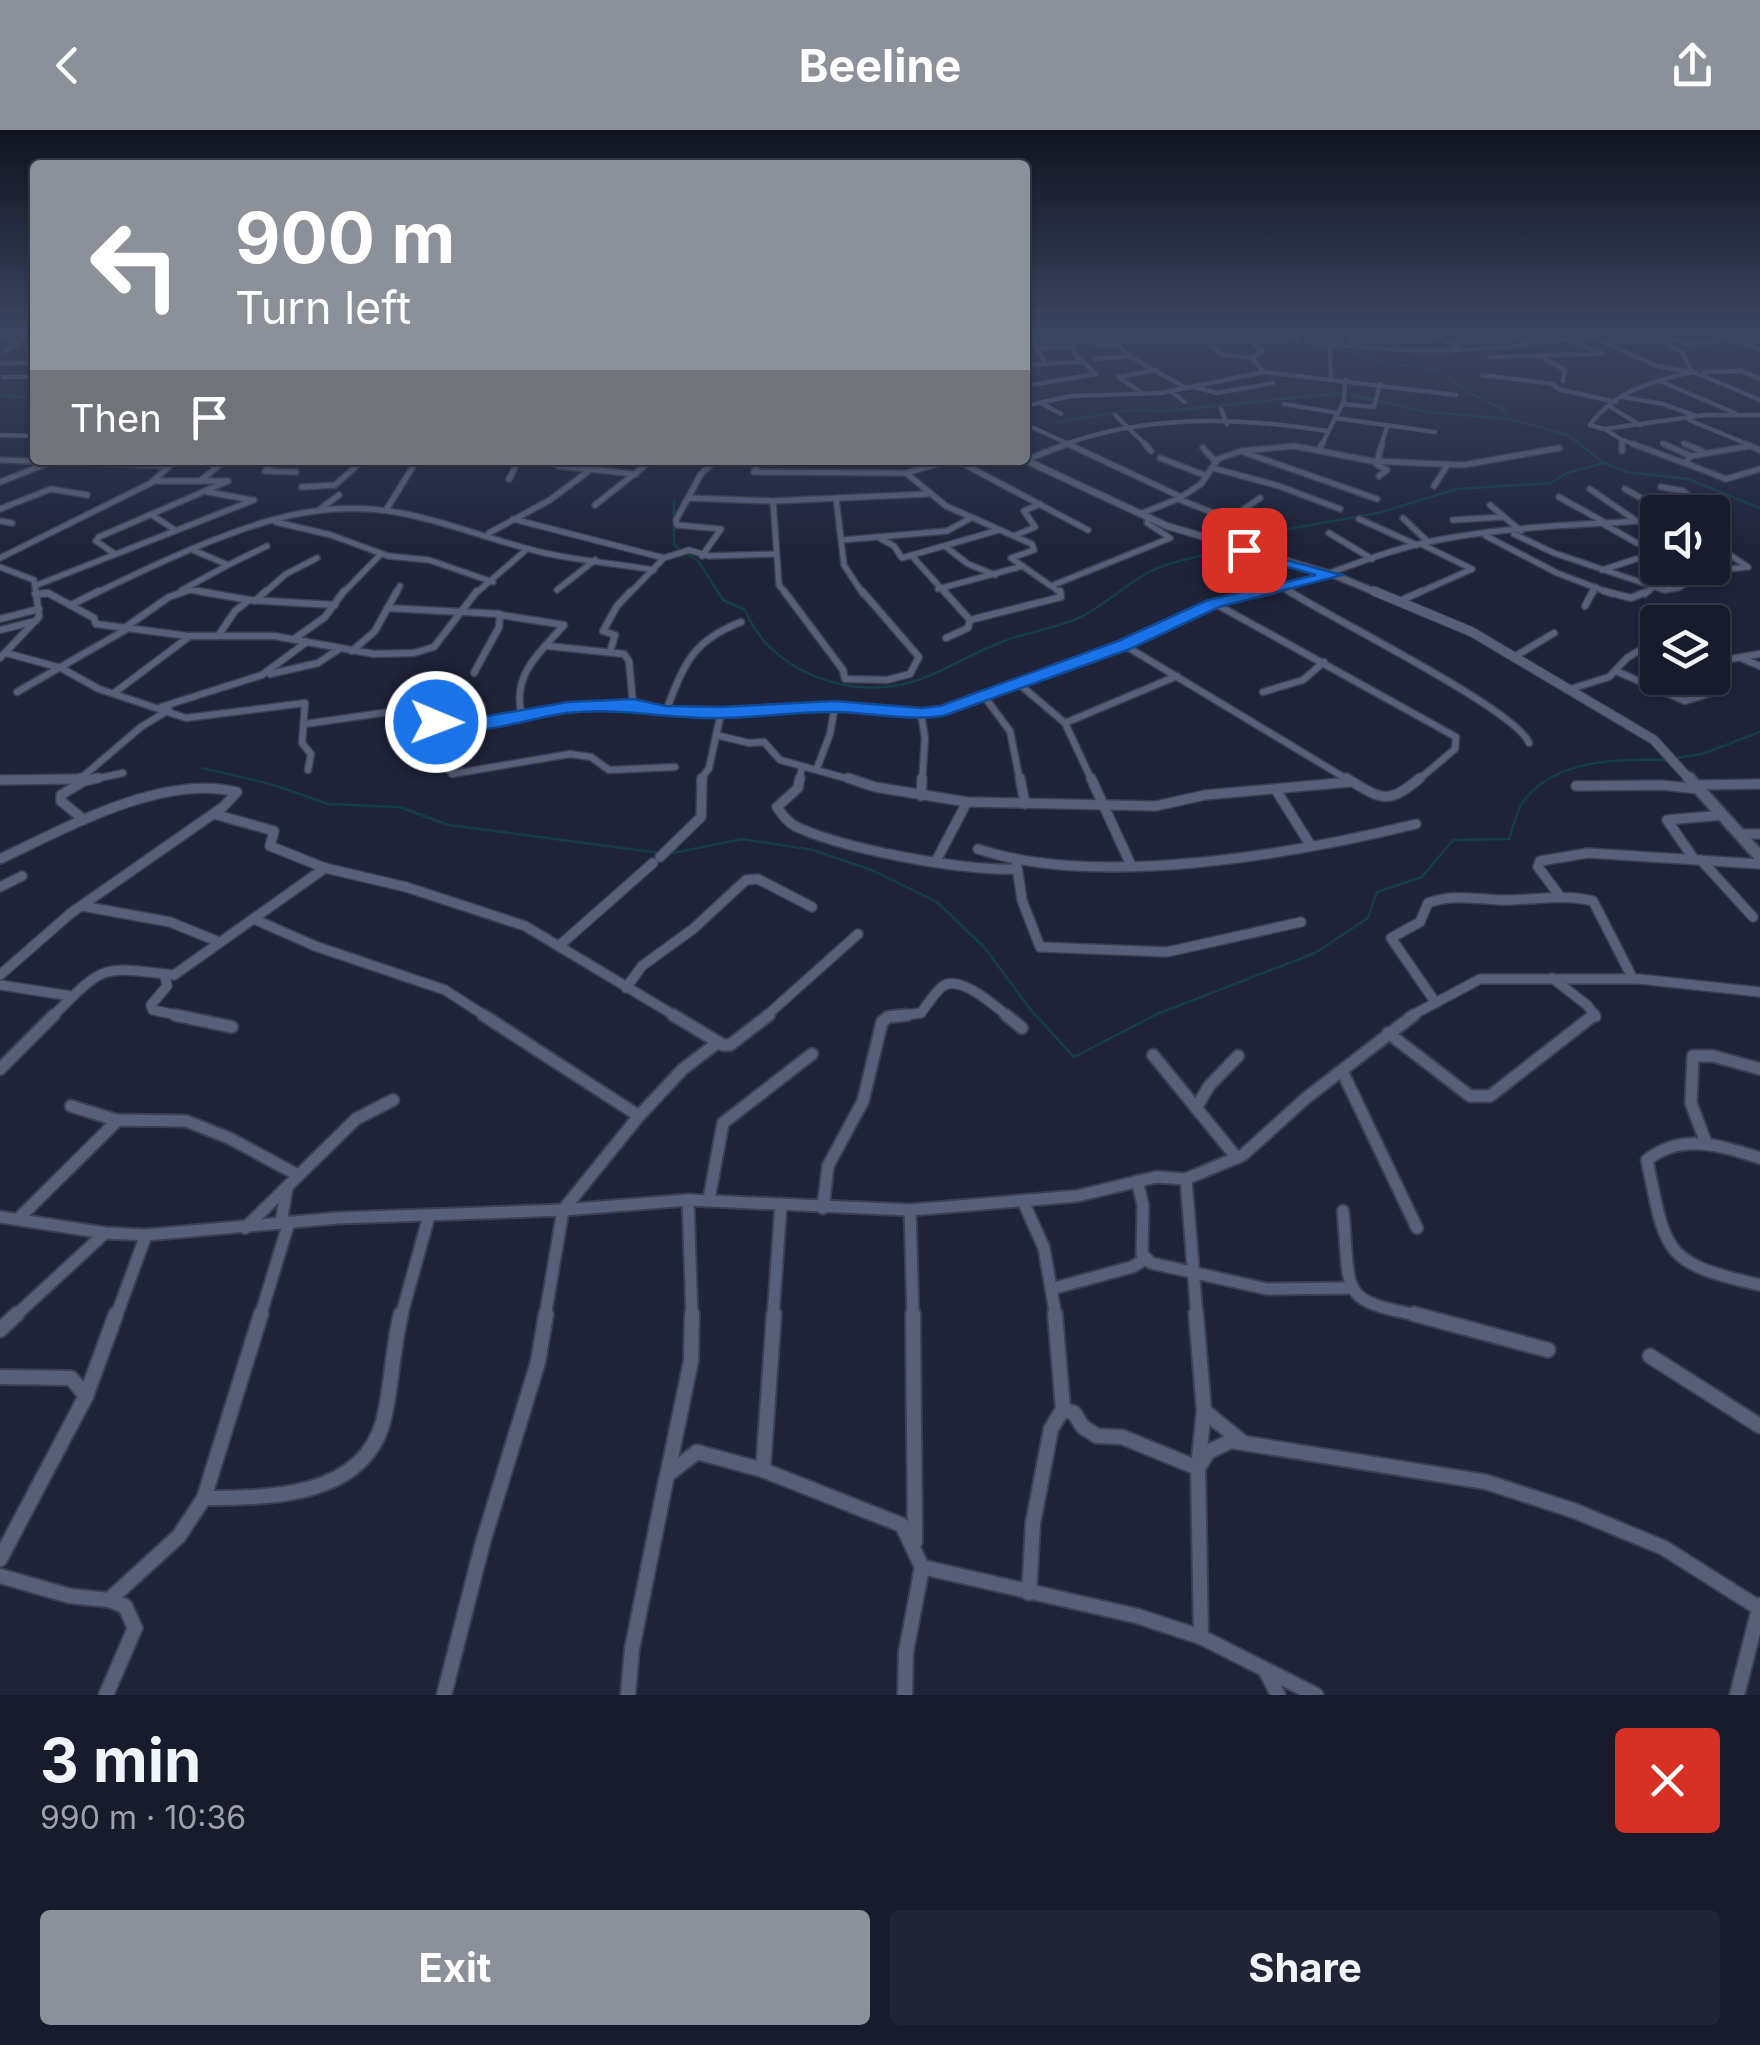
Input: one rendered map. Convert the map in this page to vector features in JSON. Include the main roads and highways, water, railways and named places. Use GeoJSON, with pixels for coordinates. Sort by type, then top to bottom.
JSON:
{"type":"FeatureCollection","features":[{"type":"Feature","properties":{"kind":"waterway"},"geometry":{"type":"LineString","coordinates":[[1058,422],[1131,410],[1166,411],[1254,402]]}},
{"type":"Feature","properties":{"kind":"waterway"},"geometry":{"type":"LineString","coordinates":[[1383,402],[1428,412],[1507,419]]}},
{"type":"Feature","properties":{"kind":"waterway"},"geometry":{"type":"LineString","coordinates":[[1489,402],[1503,409],[1509,419],[1568,435],[1604,463]]}},
{"type":"Feature","properties":{"kind":"waterway"},"geometry":{"type":"LineString","coordinates":[[1238,543],[1271,532],[1378,513],[1457,489],[1550,483],[1567,473],[1604,463]]}},
{"type":"Feature","properties":{"kind":"waterway"},"geometry":{"type":"LineString","coordinates":[[1604,463],[1627,472],[1688,479],[1760,508]]}},
{"type":"Feature","properties":{"kind":"waterway"},"geometry":{"type":"LineString","coordinates":[[674,501],[674,545],[699,562],[723,600],[745,610],[756,631],[790,663],[810,674],[856,687],[904,684],[929,676],[1002,642],[1081,617],[1161,567],[1231,546]]}},
{"type":"Feature","properties":{"kind":"waterway"},"geometry":{"type":"LineString","coordinates":[[1676,758],[1702,754],[1760,732]]}},
{"type":"Feature","properties":{"kind":"waterway"},"geometry":{"type":"LineString","coordinates":[[668,854],[742,839],[813,850],[874,871],[937,902],[985,948],[1030,1009],[1074,1057],[1157,1014],[1315,953],[1368,918],[1377,892],[1422,877],[1453,840],[1509,839],[1523,802],[1552,777],[1609,761],[1668,760]]}},
{"type":"Feature","properties":{"kind":"waterway"},"geometry":{"type":"LineString","coordinates":[[202,768],[271,784],[328,804],[399,807],[449,825],[660,853]]}}]}
